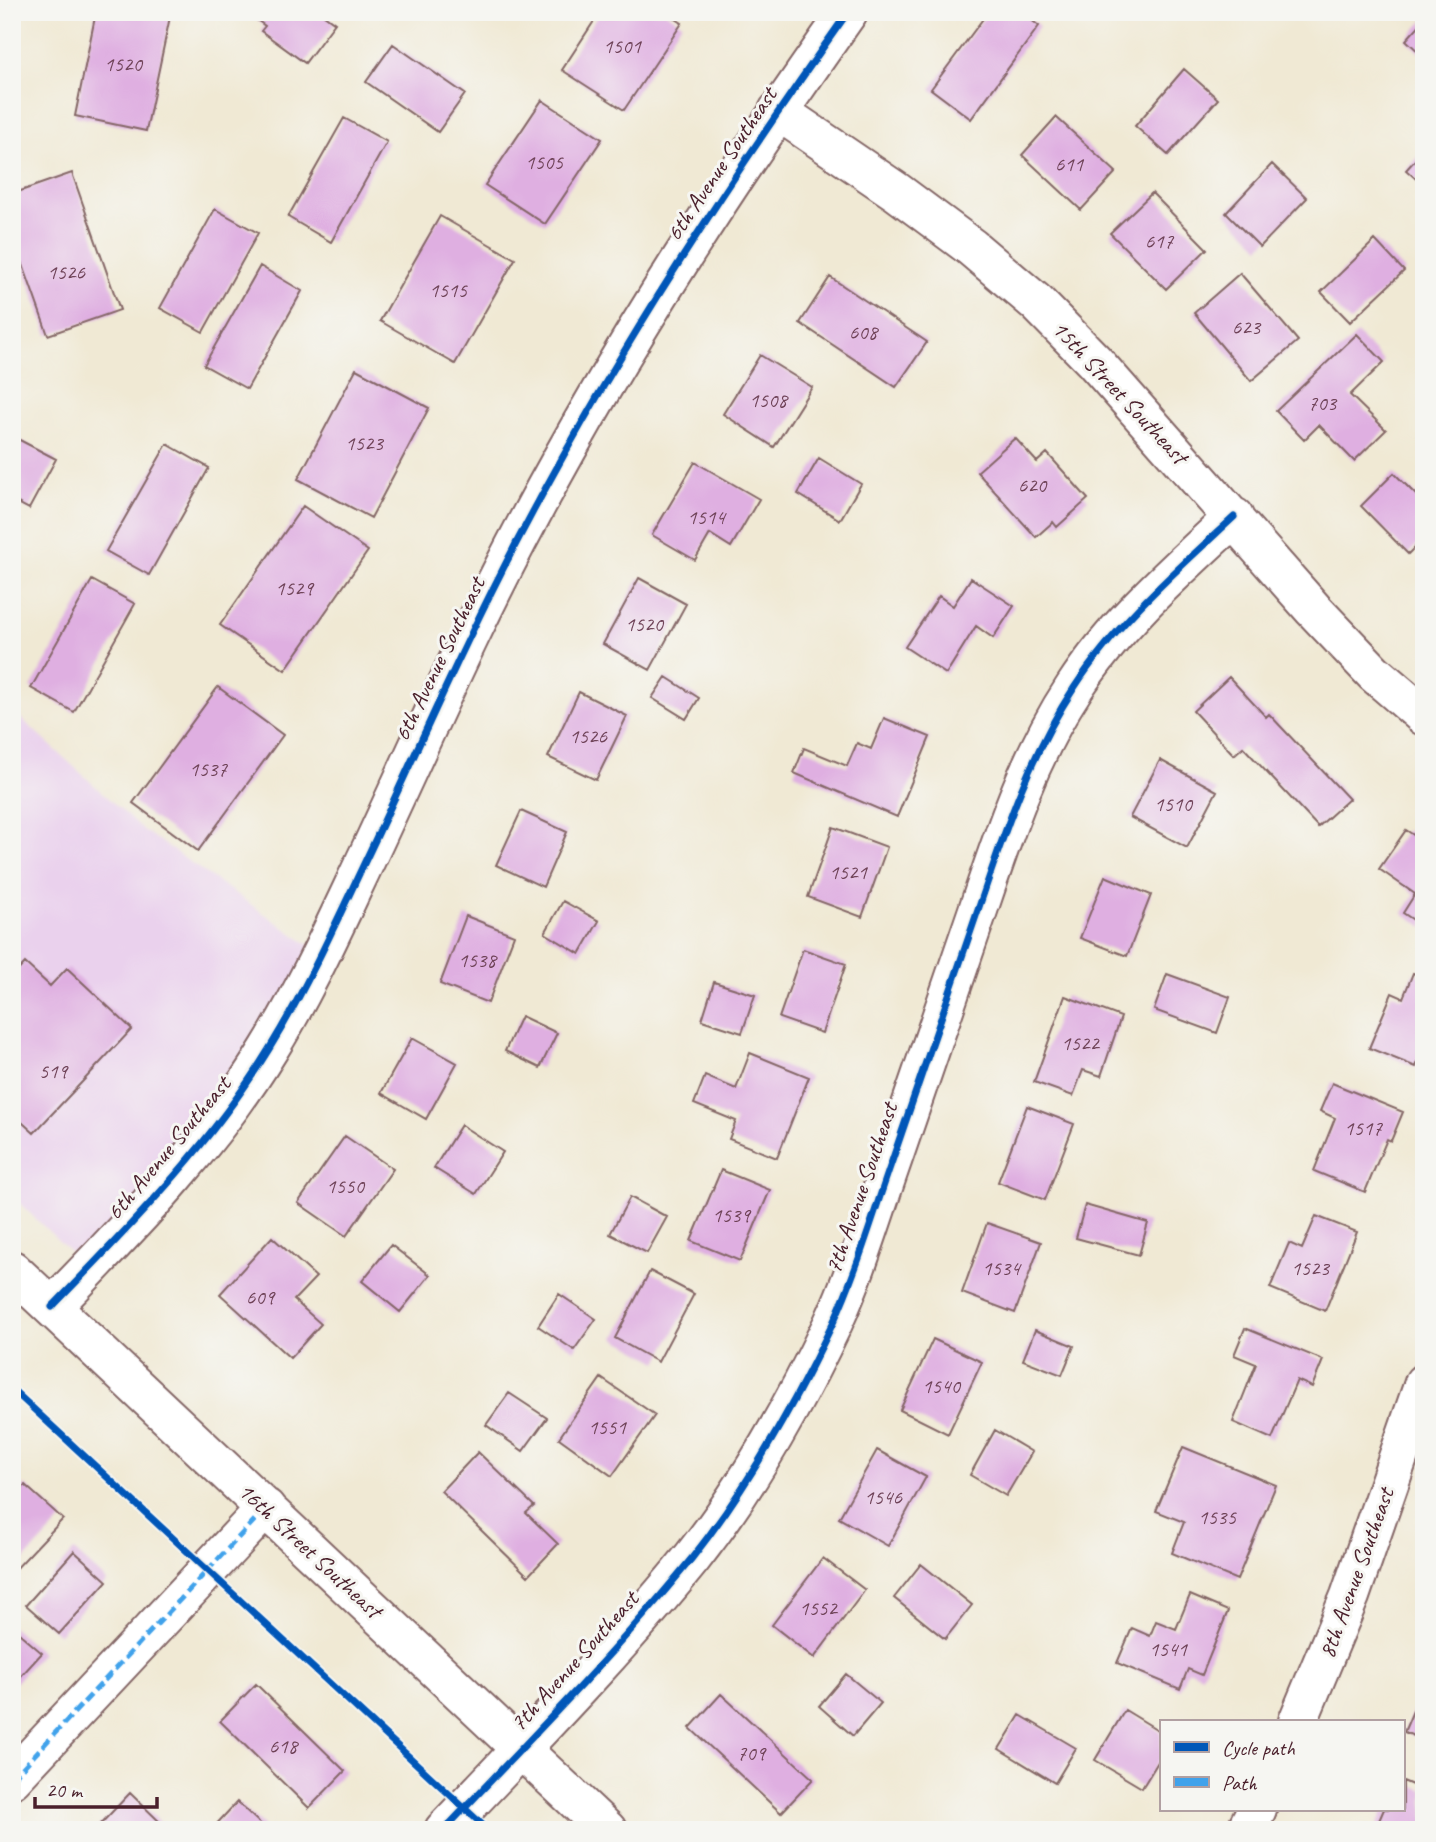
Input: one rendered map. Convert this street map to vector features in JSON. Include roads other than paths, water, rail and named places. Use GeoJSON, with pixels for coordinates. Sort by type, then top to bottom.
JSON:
{"type":"FeatureCollection","features":[{"type":"Feature","properties":{"kind":"street","name":"6th Avenue Southeast"},"geometry":{"type":"LineString","coordinates":[[52,1307],[158,1196],[196,1151],[268,1051],[321,953],[510,556],[593,401],[639,324],[778,111],[848,12]]}},
{"type":"Feature","properties":{"kind":"street","name":"15th Street Southeast"},"geometry":{"type":"LineString","coordinates":[[778,111],[897,192],[971,247],[1037,303],[1094,361],[1313,609],[1374,673],[1424,716]]}},
{"type":"Feature","properties":{"kind":"street","name":"7th Avenue Southeast"},"geometry":{"type":"LineString","coordinates":[[444,1830],[521,1749],[693,1556],[767,1447],[834,1320],[1008,821],[1036,753],[1074,687],[1108,641],[1149,597],[1234,517]]}},
{"type":"Feature","properties":{"kind":"street","name":"16th Street Southeast"},"geometry":{"type":"LineString","coordinates":[[12,1270],[607,1830]]}},
{"type":"Feature","properties":{"kind":"street","name":"8th Avenue Southeast"},"geometry":{"type":"LineString","coordinates":[[1298,1720],[1350,1596],[1424,1383]]}},
{"type":"Feature","properties":{"kind":"street"},"geometry":{"type":"LineString","coordinates":[[12,1779],[266,1508]]}},
{"type":"Feature","properties":{"kind":"street"},"geometry":{"type":"LineString","coordinates":[[1246,1830],[1256,1811]]}}]}
